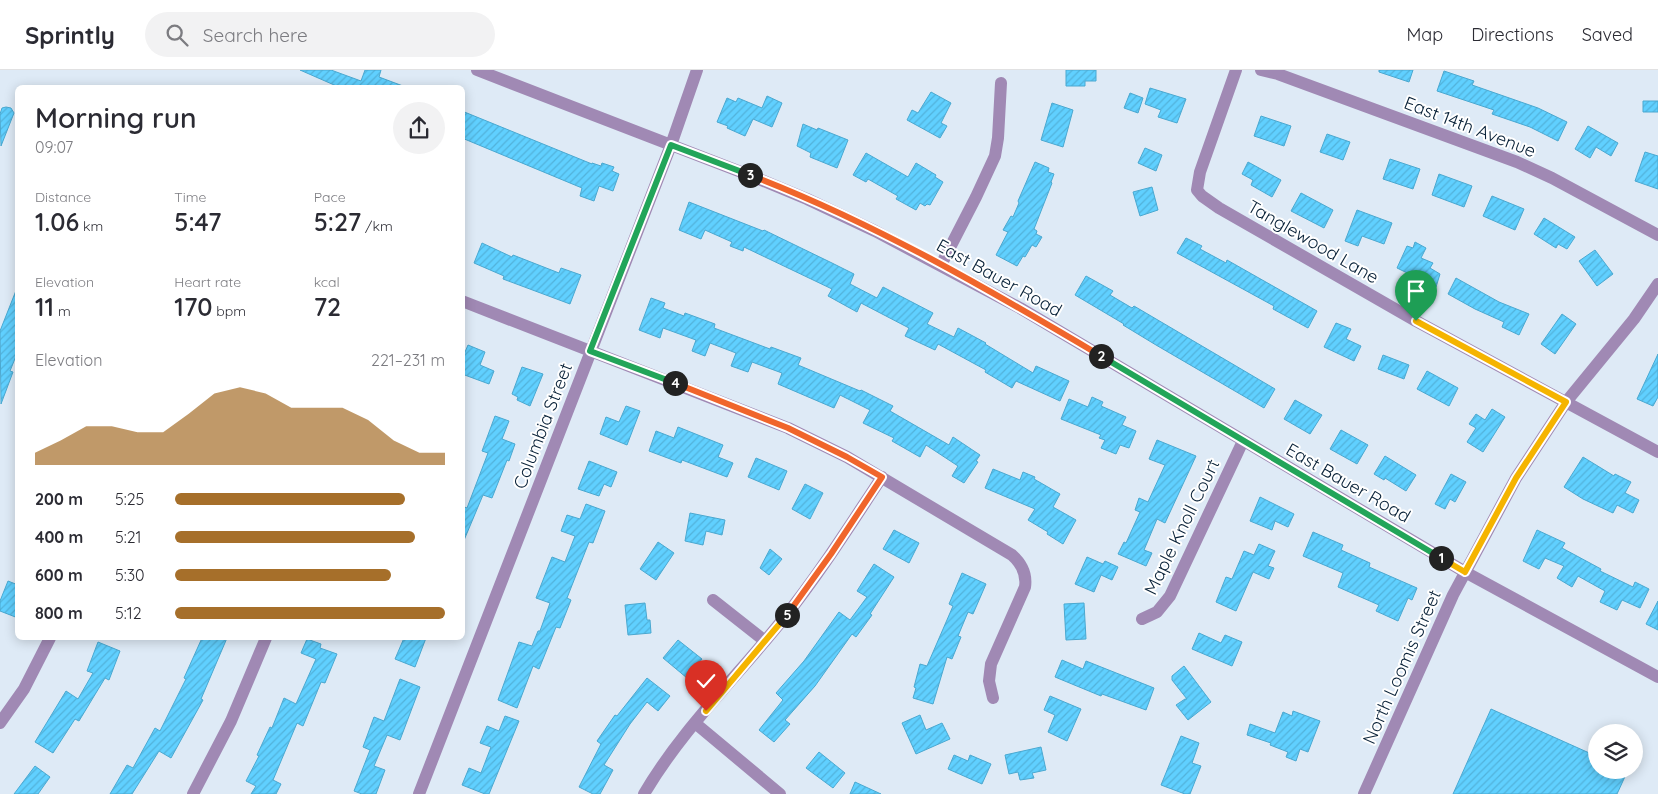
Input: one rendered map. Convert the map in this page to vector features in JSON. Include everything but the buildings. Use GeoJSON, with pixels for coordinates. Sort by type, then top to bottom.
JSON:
{"type":"FeatureCollection","features":[{"type":"Feature","properties":{"kind":"street","name":"East Bauer Road"},"geometry":{"type":"LineString","coordinates":[[477,70],[807,199],[875,231],[1020,308],[1465,572],[1658,677]]}},
{"type":"Feature","properties":{"kind":"street","name":"Columbia Street"},"geometry":{"type":"LineString","coordinates":[[419,794],[671,145],[697,70]]}},
{"type":"Feature","properties":{"kind":"street","name":"Tanglewood Lane"},"geometry":{"type":"LineString","coordinates":[[1236,70],[1197,182],[1197,190],[1202,196],[1219,208],[1416,321],[1658,452]]}},
{"type":"Feature","properties":{"kind":"street","name":"East 14th Avenue"},"geometry":{"type":"LineString","coordinates":[[1261,70],[1278,74],[1517,162],[1552,178],[1658,235]]}},
{"type":"Feature","properties":{"kind":"street"},"geometry":{"type":"LineString","coordinates":[[940,265],[976,197],[994,156],[998,138],[1001,83]]}},
{"type":"Feature","properties":{"kind":"street","name":"North Loomis Street"},"geometry":{"type":"LineString","coordinates":[[1364,794],[1465,572],[1516,478],[1566,402],[1634,320],[1658,284]]}},
{"type":"Feature","properties":{"kind":"street"},"geometry":{"type":"LineString","coordinates":[[465,303],[788,428],[839,452],[1012,555],[1020,562],[1025,574],[1025,587],[991,664],[989,682],[992,698]]}},
{"type":"Feature","properties":{"kind":"street","name":"Maple Knoll Court"},"geometry":{"type":"LineString","coordinates":[[1142,619],[1158,612],[1170,596],[1243,441]]}},
{"type":"Feature","properties":{"kind":"street"},"geometry":{"type":"LineString","coordinates":[[644,794],[673,751],[695,723],[784,619],[820,570],[882,477]]}},
{"type":"Feature","properties":{"kind":"street"},"geometry":{"type":"LineString","coordinates":[[713,600],[765,641]]}},
{"type":"Feature","properties":{"kind":"street"},"geometry":{"type":"LineString","coordinates":[[0,723],[24,689],[49,640]]}},
{"type":"Feature","properties":{"kind":"street"},"geometry":{"type":"LineString","coordinates":[[193,794],[231,721],[265,640]]}},
{"type":"Feature","properties":{"kind":"street"},"geometry":{"type":"LineString","coordinates":[[695,723],[780,794]]}},
{"type":"Feature","properties":{"kind":"route"},"geometry":{"type":"LineString","coordinates":[[706,711],[804,593],[882,477],[821,443],[788,428],[590,351],[671,145],[807,199],[875,231],[1020,308],[1465,572],[1516,478],[1566,402],[1416,321]]}}]}
